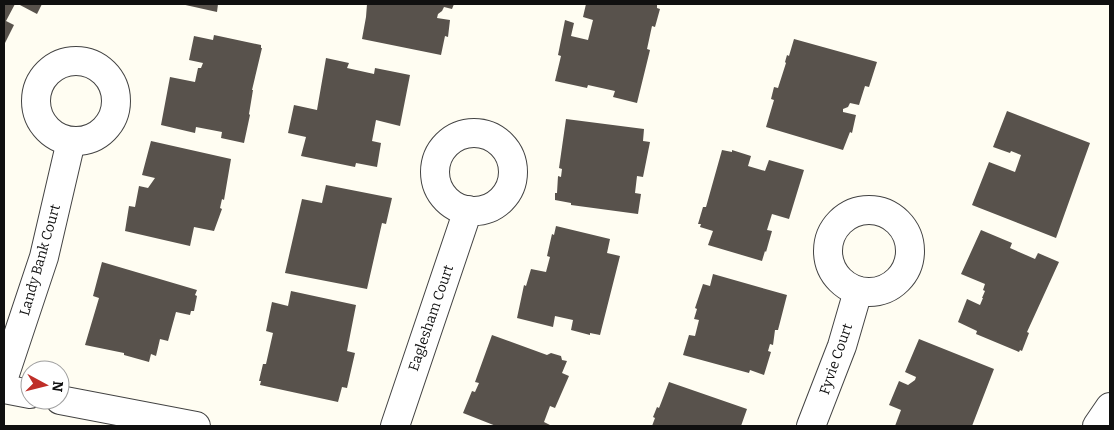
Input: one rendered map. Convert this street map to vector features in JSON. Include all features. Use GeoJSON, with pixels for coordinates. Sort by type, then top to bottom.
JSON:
{"type":"FeatureCollection","features":[{"type":"Feature","properties":{"kind":"street","name":"Landy Bank Court"},"geometry":{"type":"LineString","coordinates":[[4,377],[44,257],[71,141]]}},
{"type":"Feature","properties":{"kind":"street","name":"Eaglesham Court"},"geometry":{"type":"LineString","coordinates":[[395,426],[468,210]]}},
{"type":"Feature","properties":{"kind":"street","name":"Fyvie Court"},"geometry":{"type":"LineString","coordinates":[[811,426],[842,346],[858,291]]}},
{"type":"Feature","properties":{"kind":"street"},"geometry":{"type":"LineString","coordinates":[[4,389],[20,392]]}},
{"type":"Feature","properties":{"kind":"street"},"geometry":{"type":"LineString","coordinates":[[70,402],[196,426]]}},
{"type":"Feature","properties":{"kind":"street"},"geometry":{"type":"LineString","coordinates":[[1097,426],[1110,406]]}},
{"type":"Feature","properties":{"kind":"building"},"geometry":{"type":"Polygon","coordinates":[[[4,4],[15,4],[6,21],[14,25],[4,45],[4,4]]]}},
{"type":"Feature","properties":{"kind":"building"},"geometry":{"type":"Polygon","coordinates":[[[18,4],[42,4],[37,14],[18,4]]]}},
{"type":"Feature","properties":{"kind":"building"},"geometry":{"type":"Polygon","coordinates":[[[181,4],[218,4],[217,12],[181,4]]]}},
{"type":"Feature","properties":{"kind":"building"},"geometry":{"type":"Polygon","coordinates":[[[367,4],[454,4],[452,9],[444,7],[438,14],[437,18],[450,20],[448,37],[445,36],[441,55],[362,39],[367,4]]]}},
{"type":"Feature","properties":{"kind":"building"},"geometry":{"type":"Polygon","coordinates":[[[586,4],[651,4],[657,5],[657,8],[660,9],[655,27],[652,26],[647,49],[650,50],[637,103],[613,97],[615,91],[588,85],[587,88],[555,81],[561,56],[558,55],[565,20],[574,23],[571,36],[588,40],[593,20],[583,17],[586,4]]]}},
{"type":"Feature","properties":{"kind":"building"},"geometry":{"type":"Polygon","coordinates":[[[214,35],[261,45],[262,48],[252,90],[250,115],[244,143],[221,138],[222,132],[196,127],[195,133],[161,125],[170,77],[195,82],[198,68],[201,68],[203,63],[189,60],[194,36],[213,40],[214,35]]]}},
{"type":"Feature","properties":{"kind":"building"},"geometry":{"type":"Polygon","coordinates":[[[794,39],[877,62],[869,87],[865,86],[859,105],[850,103],[848,107],[843,109],[843,112],[856,115],[852,133],[850,132],[843,150],[766,127],[774,100],[771,99],[774,87],[778,88],[787,55],[789,56],[794,39]]]}},
{"type":"Feature","properties":{"kind":"building"},"geometry":{"type":"Polygon","coordinates":[[[326,58],[349,63],[347,68],[374,74],[375,68],[410,75],[400,126],[376,120],[372,141],[381,143],[377,167],[356,163],[355,167],[301,156],[306,137],[288,133],[294,105],[317,110],[326,58]]]}},
{"type":"Feature","properties":{"kind":"building"},"geometry":{"type":"Polygon","coordinates":[[[1007,111],[1090,143],[1056,238],[972,205],[989,162],[1015,172],[1021,155],[993,147],[1007,111]]]}},
{"type":"Feature","properties":{"kind":"building"},"geometry":{"type":"Polygon","coordinates":[[[566,119],[644,129],[643,141],[650,142],[643,177],[637,176],[635,193],[641,194],[638,214],[571,205],[571,203],[555,200],[558,176],[561,177],[562,169],[559,168],[566,119]]]}},
{"type":"Feature","properties":{"kind":"building"},"geometry":{"type":"Polygon","coordinates":[[[151,141],[231,159],[224,200],[222,199],[220,208],[222,209],[214,231],[194,227],[190,246],[125,231],[129,206],[135,207],[139,186],[148,188],[155,178],[142,175],[151,141]]]}},
{"type":"Feature","properties":{"kind":"building"},"geometry":{"type":"Polygon","coordinates":[[[722,150],[732,152],[732,150],[751,156],[748,166],[765,171],[769,160],[804,170],[789,219],[772,214],[767,230],[772,231],[762,261],[708,245],[713,231],[700,227],[701,224],[698,224],[703,207],[706,207],[722,150]]]}},
{"type":"Feature","properties":{"kind":"building"},"geometry":{"type":"Polygon","coordinates":[[[326,185],[392,198],[386,224],[382,223],[367,289],[285,273],[302,199],[322,203],[326,185]]]}},
{"type":"Feature","properties":{"kind":"building"},"geometry":{"type":"Polygon","coordinates":[[[556,226],[610,239],[607,253],[620,256],[600,335],[590,333],[590,335],[571,330],[573,320],[555,316],[553,327],[517,318],[524,285],[526,286],[531,269],[546,272],[550,257],[547,256],[552,234],[554,235],[556,226]]]}},
{"type":"Feature","properties":{"kind":"building"},"geometry":{"type":"Polygon","coordinates":[[[981,230],[1012,243],[1010,248],[1035,259],[1038,253],[1059,262],[1027,332],[1029,333],[1022,351],[1020,350],[1019,352],[976,334],[977,331],[958,322],[967,299],[980,305],[985,291],[983,290],[985,284],[961,274],[981,230]]]}},
{"type":"Feature","properties":{"kind":"building"},"geometry":{"type":"Polygon","coordinates":[[[102,262],[197,290],[194,311],[191,311],[190,315],[176,312],[168,341],[160,339],[156,356],[151,354],[149,362],[124,355],[124,353],[85,345],[99,298],[93,296],[102,262]]]}},
{"type":"Feature","properties":{"kind":"building"},"geometry":{"type":"Polygon","coordinates":[[[713,274],[787,295],[778,330],[775,330],[773,345],[770,344],[768,351],[771,352],[764,375],[750,370],[749,373],[683,355],[689,335],[695,336],[699,320],[694,319],[697,309],[695,308],[703,284],[710,286],[713,274]]]}},
{"type":"Feature","properties":{"kind":"building"},"geometry":{"type":"Polygon","coordinates":[[[291,291],[356,305],[347,351],[355,353],[347,388],[342,387],[338,402],[260,385],[261,381],[259,381],[263,364],[266,364],[273,333],[266,331],[272,302],[288,306],[291,291]]]}},
{"type":"Feature","properties":{"kind":"building"},"geometry":{"type":"Polygon","coordinates":[[[492,335],[547,355],[551,353],[561,356],[562,360],[567,361],[562,373],[569,376],[555,408],[550,406],[544,422],[549,426],[496,426],[463,413],[472,391],[475,392],[479,383],[475,382],[492,335]]]}},
{"type":"Feature","properties":{"kind":"building"},"geometry":{"type":"Polygon","coordinates":[[[919,339],[994,369],[972,426],[895,426],[901,410],[889,405],[899,381],[908,385],[915,380],[916,377],[905,372],[919,339]]]}},
{"type":"Feature","properties":{"kind":"building"},"geometry":{"type":"Polygon","coordinates":[[[669,382],[747,409],[741,426],[652,426],[655,418],[653,417],[657,407],[659,408],[669,382]]]}}]}
